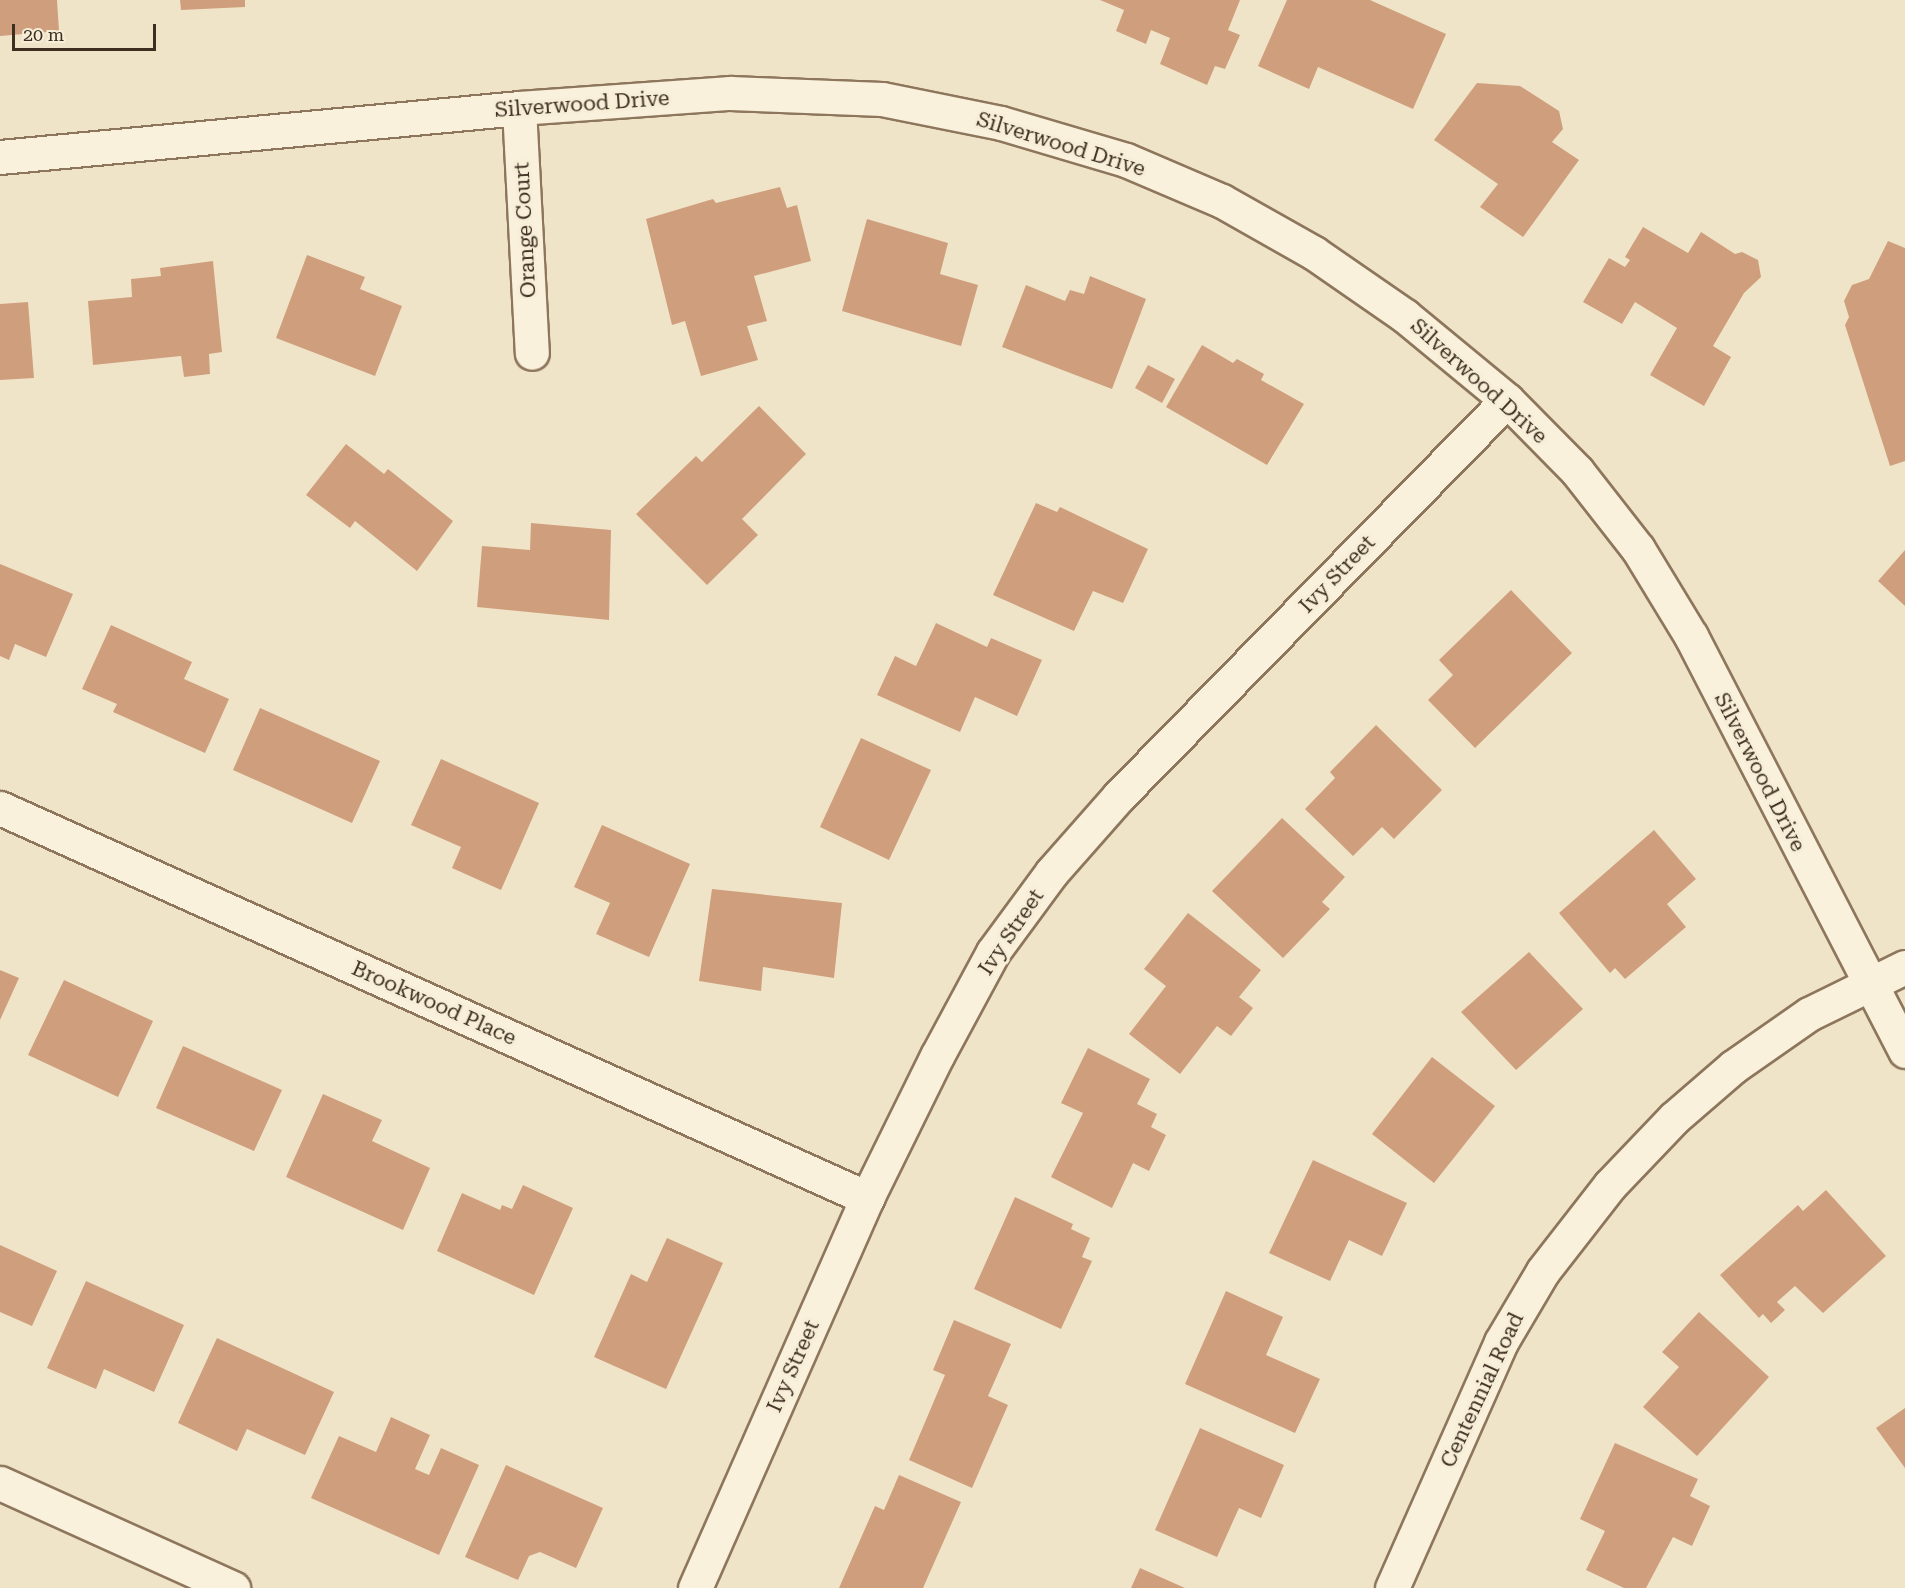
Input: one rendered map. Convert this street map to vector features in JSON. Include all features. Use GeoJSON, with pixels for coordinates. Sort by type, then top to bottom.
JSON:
{"type":"FeatureCollection","features":[{"type":"Feature","properties":{"kind":"street","name":"Silverwood Drive"},"geometry":{"type":"LineString","coordinates":[[0,157],[519,108],[730,93],[882,99],[1001,123],[1126,160],[1222,201],[1314,253],[1405,316],[1507,400],[1577,471],[1638,549],[1691,636],[1905,1051]]}},
{"type":"Feature","properties":{"kind":"street","name":"Orange Court"},"geometry":{"type":"LineString","coordinates":[[519,108],[532,353]]}},
{"type":"Feature","properties":{"kind":"street","name":"Ivy Street"},"geometry":{"type":"LineString","coordinates":[[695,1588],[867,1198],[937,1056],[993,952],[1052,872],[1119,796],[1507,400]]}},
{"type":"Feature","properties":{"kind":"street","name":"Brookwood Place"},"geometry":{"type":"LineString","coordinates":[[0,808],[867,1198]]}},
{"type":"Feature","properties":{"kind":"street","name":"Centennial Road"},"geometry":{"type":"LineString","coordinates":[[1392,1588],[1501,1342],[1544,1271],[1603,1194],[1674,1118],[1733,1067],[1809,1014],[1868,983],[1905,967]]}},
{"type":"Feature","properties":{"kind":"street"},"geometry":{"type":"LineString","coordinates":[[0,1483],[233,1588]]}},
{"type":"Feature","properties":{"kind":"building"},"geometry":{"type":"Polygon","coordinates":[[[0,0],[57,0],[59,31],[0,36],[0,0]]]}},
{"type":"Feature","properties":{"kind":"building"},"geometry":{"type":"Polygon","coordinates":[[[180,0],[245,0],[245,7],[181,10],[180,0]]]}},
{"type":"Feature","properties":{"kind":"building"},"geometry":{"type":"Polygon","coordinates":[[[1100,0],[1240,0],[1228,30],[1240,35],[1225,69],[1215,66],[1207,85],[1160,64],[1170,38],[1151,30],[1146,44],[1116,31],[1124,10],[1100,0]]]}},
{"type":"Feature","properties":{"kind":"building"},"geometry":{"type":"Polygon","coordinates":[[[1287,0],[1370,0],[1446,34],[1413,109],[1318,67],[1309,89],[1258,66],[1287,0]]]}},
{"type":"Feature","properties":{"kind":"building"},"geometry":{"type":"Polygon","coordinates":[[[1477,83],[1520,86],[1559,111],[1563,129],[1552,142],[1579,160],[1523,237],[1480,207],[1498,184],[1434,140],[1477,83]]]}},
{"type":"Feature","properties":{"kind":"building"},"geometry":{"type":"Polygon","coordinates":[[[780,187],[787,208],[797,205],[811,261],[754,276],[767,321],[747,326],[758,360],[701,376],[685,321],[672,325],[646,219],[713,199],[716,203],[780,187]]]}},
{"type":"Feature","properties":{"kind":"building"},"geometry":{"type":"Polygon","coordinates":[[[867,219],[948,243],[940,274],[978,285],[961,346],[842,311],[867,219]]]}},
{"type":"Feature","properties":{"kind":"building"},"geometry":{"type":"Polygon","coordinates":[[[1643,227],[1688,253],[1701,232],[1735,254],[1742,252],[1758,260],[1761,277],[1744,293],[1713,346],[1731,357],[1704,406],[1650,375],[1677,328],[1635,302],[1622,324],[1583,302],[1609,258],[1625,267],[1630,260],[1625,257],[1643,227]]]}},
{"type":"Feature","properties":{"kind":"building"},"geometry":{"type":"Polygon","coordinates":[[[1888,241],[1905,248],[1905,461],[1890,466],[1845,325],[1849,317],[1844,301],[1852,285],[1869,279],[1888,241]]]}},
{"type":"Feature","properties":{"kind":"building"},"geometry":{"type":"Polygon","coordinates":[[[307,255],[365,277],[360,289],[402,306],[375,376],[276,338],[307,255]]]}},
{"type":"Feature","properties":{"kind":"building"},"geometry":{"type":"Polygon","coordinates":[[[213,261],[222,352],[209,354],[210,374],[184,377],[181,356],[93,365],[88,301],[132,297],[131,279],[161,276],[160,268],[213,261]]]}},
{"type":"Feature","properties":{"kind":"building"},"geometry":{"type":"Polygon","coordinates":[[[1090,276],[1146,299],[1112,389],[1002,347],[1026,285],[1065,301],[1070,290],[1084,294],[1090,276]]]}},
{"type":"Feature","properties":{"kind":"building"},"geometry":{"type":"Polygon","coordinates":[[[28,302],[34,378],[0,380],[0,304],[28,302]]]}},
{"type":"Feature","properties":{"kind":"building"},"geometry":{"type":"Polygon","coordinates":[[[1202,345],[1233,363],[1237,359],[1264,374],[1261,380],[1304,404],[1267,465],[1166,407],[1202,345]]]}},
{"type":"Feature","properties":{"kind":"building"},"geometry":{"type":"Polygon","coordinates":[[[1148,365],[1175,379],[1162,403],[1135,388],[1148,365]]]}},
{"type":"Feature","properties":{"kind":"building"},"geometry":{"type":"Polygon","coordinates":[[[759,406],[806,454],[742,519],[758,535],[707,585],[636,514],[696,456],[702,462],[759,406]]]}},
{"type":"Feature","properties":{"kind":"building"},"geometry":{"type":"Polygon","coordinates":[[[346,444],[384,474],[388,469],[453,521],[417,571],[355,521],[350,528],[306,495],[346,444]]]}},
{"type":"Feature","properties":{"kind":"building"},"geometry":{"type":"Polygon","coordinates":[[[1036,503],[1057,512],[1060,507],[1148,549],[1123,603],[1093,591],[1074,631],[993,595],[1036,503]]]}},
{"type":"Feature","properties":{"kind":"building"},"geometry":{"type":"Polygon","coordinates":[[[531,523],[611,530],[609,620],[477,607],[482,546],[530,550],[531,523]]]}},
{"type":"Feature","properties":{"kind":"building"},"geometry":{"type":"Polygon","coordinates":[[[1905,550],[1905,606],[1878,581],[1905,550]]]}},
{"type":"Feature","properties":{"kind":"building"},"geometry":{"type":"Polygon","coordinates":[[[0,564],[73,594],[46,657],[15,644],[9,660],[0,656],[0,564]]]}},
{"type":"Feature","properties":{"kind":"building"},"geometry":{"type":"Polygon","coordinates":[[[1511,590],[1572,653],[1475,748],[1428,700],[1453,675],[1439,660],[1511,590]]]}},
{"type":"Feature","properties":{"kind":"building"},"geometry":{"type":"Polygon","coordinates":[[[936,623],[987,647],[991,638],[1042,660],[1017,716],[975,697],[960,732],[877,695],[895,656],[916,666],[936,623]]]}},
{"type":"Feature","properties":{"kind":"building"},"geometry":{"type":"Polygon","coordinates":[[[111,625],[192,662],[184,679],[229,699],[205,753],[113,712],[117,704],[82,689],[111,625]]]}},
{"type":"Feature","properties":{"kind":"building"},"geometry":{"type":"Polygon","coordinates":[[[260,708],[380,761],[352,823],[233,770],[260,708]]]}},
{"type":"Feature","properties":{"kind":"building"},"geometry":{"type":"Polygon","coordinates":[[[1376,725],[1442,790],[1394,839],[1382,827],[1353,856],[1305,809],[1335,778],[1330,772],[1376,725]]]}},
{"type":"Feature","properties":{"kind":"building"},"geometry":{"type":"Polygon","coordinates":[[[861,738],[931,770],[889,860],[820,827],[861,738]]]}},
{"type":"Feature","properties":{"kind":"building"},"geometry":{"type":"Polygon","coordinates":[[[441,759],[539,803],[501,890],[452,868],[461,847],[411,825],[441,759]]]}},
{"type":"Feature","properties":{"kind":"building"},"geometry":{"type":"Polygon","coordinates":[[[1282,818],[1345,877],[1322,902],[1330,909],[1283,958],[1212,891],[1282,818]]]}},
{"type":"Feature","properties":{"kind":"building"},"geometry":{"type":"Polygon","coordinates":[[[602,825],[690,864],[649,957],[596,934],[610,903],[574,887],[602,825]]]}},
{"type":"Feature","properties":{"kind":"building"},"geometry":{"type":"Polygon","coordinates":[[[1654,830],[1696,879],[1667,904],[1686,927],[1625,979],[1615,968],[1610,973],[1559,913],[1654,830]]]}},
{"type":"Feature","properties":{"kind":"building"},"geometry":{"type":"Polygon","coordinates":[[[712,889],[842,903],[834,978],[763,967],[761,991],[699,981],[712,889]]]}},
{"type":"Feature","properties":{"kind":"building"},"geometry":{"type":"Polygon","coordinates":[[[1188,913],[1261,970],[1239,997],[1253,1008],[1231,1036],[1217,1026],[1180,1074],[1129,1034],[1166,986],[1144,969],[1188,913]]]}},
{"type":"Feature","properties":{"kind":"building"},"geometry":{"type":"Polygon","coordinates":[[[1529,952],[1583,1009],[1516,1070],[1461,1012],[1529,952]]]}},
{"type":"Feature","properties":{"kind":"building"},"geometry":{"type":"Polygon","coordinates":[[[0,970],[19,978],[0,1020],[0,970]]]}},
{"type":"Feature","properties":{"kind":"building"},"geometry":{"type":"Polygon","coordinates":[[[64,980],[153,1021],[118,1097],[28,1055],[64,980]]]}},
{"type":"Feature","properties":{"kind":"building"},"geometry":{"type":"Polygon","coordinates":[[[183,1046],[282,1090],[254,1151],[156,1108],[183,1046]]]}},
{"type":"Feature","properties":{"kind":"building"},"geometry":{"type":"Polygon","coordinates":[[[1088,1048],[1150,1079],[1137,1104],[1157,1114],[1151,1127],[1166,1135],[1149,1171],[1133,1163],[1112,1208],[1051,1177],[1083,1113],[1061,1103],[1088,1048]]]}},
{"type":"Feature","properties":{"kind":"building"},"geometry":{"type":"Polygon","coordinates":[[[1432,1057],[1495,1106],[1434,1183],[1372,1134],[1432,1057]]]}},
{"type":"Feature","properties":{"kind":"building"},"geometry":{"type":"Polygon","coordinates":[[[323,1094],[382,1120],[372,1141],[430,1168],[403,1230],[286,1177],[323,1094]]]}},
{"type":"Feature","properties":{"kind":"building"},"geometry":{"type":"Polygon","coordinates":[[[1313,1160],[1407,1203],[1382,1256],[1349,1240],[1330,1281],[1269,1253],[1313,1160]]]}},
{"type":"Feature","properties":{"kind":"building"},"geometry":{"type":"Polygon","coordinates":[[[523,1185],[573,1208],[534,1295],[437,1251],[462,1193],[500,1210],[502,1205],[512,1209],[523,1185]]]}},
{"type":"Feature","properties":{"kind":"building"},"geometry":{"type":"Polygon","coordinates":[[[1826,1190],[1886,1256],[1823,1313],[1795,1286],[1777,1302],[1785,1310],[1771,1323],[1763,1314],[1759,1318],[1720,1275],[1798,1205],[1803,1211],[1826,1190]]]}},
{"type":"Feature","properties":{"kind":"building"},"geometry":{"type":"Polygon","coordinates":[[[1015,1197],[1073,1224],[1071,1229],[1090,1238],[1082,1257],[1092,1261],[1061,1329],[974,1289],[1015,1197]]]}},
{"type":"Feature","properties":{"kind":"building"},"geometry":{"type":"Polygon","coordinates":[[[667,1238],[723,1263],[666,1389],[594,1357],[631,1274],[647,1282],[667,1238]]]}},
{"type":"Feature","properties":{"kind":"building"},"geometry":{"type":"Polygon","coordinates":[[[0,1245],[57,1271],[32,1326],[0,1312],[0,1245]]]}},
{"type":"Feature","properties":{"kind":"building"},"geometry":{"type":"Polygon","coordinates":[[[86,1281],[184,1325],[154,1392],[104,1369],[96,1389],[47,1368],[86,1281]]]}},
{"type":"Feature","properties":{"kind":"building"},"geometry":{"type":"Polygon","coordinates":[[[1226,1291],[1283,1317],[1266,1355],[1320,1379],[1295,1433],[1185,1384],[1226,1291]]]}},
{"type":"Feature","properties":{"kind":"building"},"geometry":{"type":"Polygon","coordinates":[[[1699,1312],[1769,1377],[1697,1456],[1643,1407],[1679,1367],[1662,1352],[1699,1312]]]}},
{"type":"Feature","properties":{"kind":"building"},"geometry":{"type":"Polygon","coordinates":[[[954,1320],[1011,1344],[988,1396],[1008,1405],[972,1488],[909,1460],[945,1375],[933,1370],[954,1320]]]}},
{"type":"Feature","properties":{"kind":"building"},"geometry":{"type":"Polygon","coordinates":[[[217,1338],[334,1392],[305,1455],[247,1429],[237,1451],[178,1423],[217,1338]]]}},
{"type":"Feature","properties":{"kind":"building"},"geometry":{"type":"Polygon","coordinates":[[[1905,1408],[1905,1468],[1876,1428],[1905,1408]]]}},
{"type":"Feature","properties":{"kind":"building"},"geometry":{"type":"Polygon","coordinates":[[[391,1417],[430,1435],[415,1469],[429,1475],[441,1448],[479,1465],[439,1555],[311,1498],[339,1436],[376,1452],[391,1417]]]}},
{"type":"Feature","properties":{"kind":"building"},"geometry":{"type":"Polygon","coordinates":[[[1200,1428],[1284,1465],[1261,1518],[1239,1508],[1217,1557],[1155,1530],[1200,1428]]]}},
{"type":"Feature","properties":{"kind":"building"},"geometry":{"type":"Polygon","coordinates":[[[1615,1443],[1698,1479],[1690,1496],[1710,1506],[1692,1546],[1673,1537],[1646,1588],[1624,1588],[1586,1570],[1605,1531],[1580,1519],[1615,1443]]]}},
{"type":"Feature","properties":{"kind":"building"},"geometry":{"type":"Polygon","coordinates":[[[506,1465],[603,1508],[576,1568],[540,1552],[529,1556],[518,1580],[465,1557],[506,1465]]]}},
{"type":"Feature","properties":{"kind":"building"},"geometry":{"type":"Polygon","coordinates":[[[899,1475],[961,1502],[923,1588],[839,1588],[875,1506],[884,1510],[899,1475]]]}},
{"type":"Feature","properties":{"kind":"building"},"geometry":{"type":"Polygon","coordinates":[[[1140,1568],[1185,1588],[1131,1588],[1140,1568]]]}}]}
